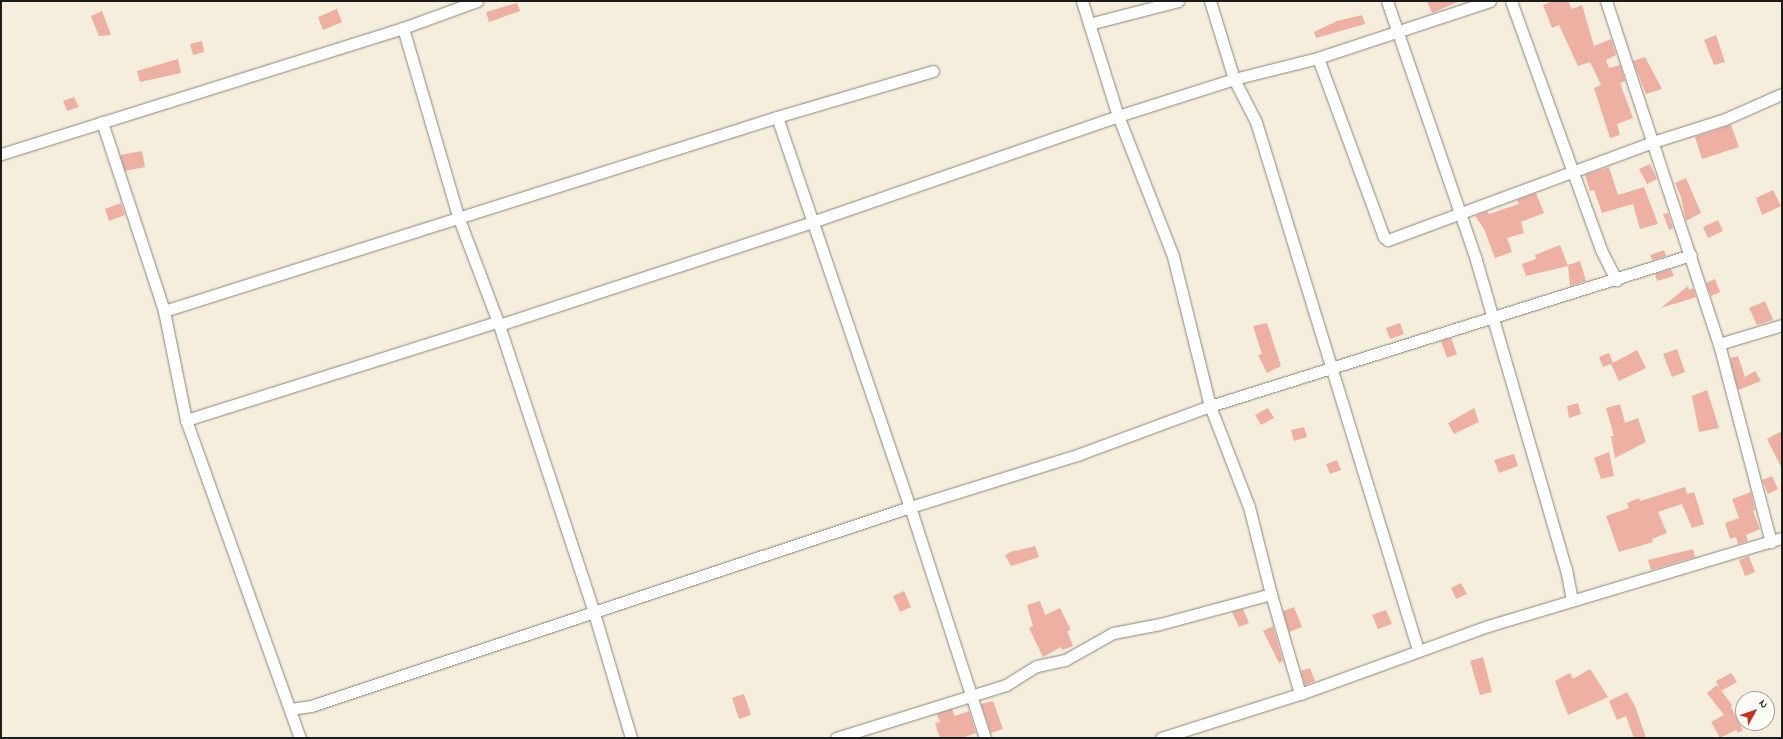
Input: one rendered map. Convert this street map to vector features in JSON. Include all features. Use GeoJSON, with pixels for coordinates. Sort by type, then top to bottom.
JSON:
{"type":"FeatureCollection","features":[{"type":"Feature","properties":{"kind":"street"},"geometry":{"type":"LineString","coordinates":[[1,154],[403,28],[477,1]]}},
{"type":"Feature","properties":{"kind":"street"},"geometry":{"type":"LineString","coordinates":[[1082,1],[1118,116],[1173,256],[1210,406],[1248,507],[1300,694]]}},
{"type":"Feature","properties":{"kind":"street"},"geometry":{"type":"LineString","coordinates":[[1089,24],[1178,1]]}},
{"type":"Feature","properties":{"kind":"street"},"geometry":{"type":"LineString","coordinates":[[1210,1],[1234,79],[1256,122],[1418,650]]}},
{"type":"Feature","properties":{"kind":"street"},"geometry":{"type":"LineString","coordinates":[[1387,1],[1462,214],[1562,553],[1572,599]]}},
{"type":"Feature","properties":{"kind":"street"},"geometry":{"type":"LineString","coordinates":[[186,420],[498,324],[812,222],[1118,116],[1234,79],[1318,58],[1398,34],[1490,1]]}},
{"type":"Feature","properties":{"kind":"street"},"geometry":{"type":"LineString","coordinates":[[1511,1],[1601,250],[1616,280]]}},
{"type":"Feature","properties":{"kind":"street"},"geometry":{"type":"LineString","coordinates":[[1161,738],[1300,694],[1418,650],[1572,599],[1777,540],[1719,344],[1606,1]]}},
{"type":"Feature","properties":{"kind":"street"},"geometry":{"type":"LineString","coordinates":[[403,28],[459,219],[498,324],[594,613],[631,738]]}},
{"type":"Feature","properties":{"kind":"street"},"geometry":{"type":"LineString","coordinates":[[1318,58],[1384,237],[1392,241],[1653,142],[1725,119],[1782,94]]}},
{"type":"Feature","properties":{"kind":"street"},"geometry":{"type":"LineString","coordinates":[[164,311],[776,118],[933,71]]}},
{"type":"Feature","properties":{"kind":"street"},"geometry":{"type":"LineString","coordinates":[[776,118],[910,507],[969,696],[984,738]]}},
{"type":"Feature","properties":{"kind":"street"},"geometry":{"type":"LineString","coordinates":[[102,122],[164,311],[186,420],[300,738]]}},
{"type":"Feature","properties":{"kind":"street"},"geometry":{"type":"LineString","coordinates":[[290,709],[311,706],[910,507],[1080,454],[1210,406],[1616,280],[1690,255]]}},
{"type":"Feature","properties":{"kind":"street"},"geometry":{"type":"LineString","coordinates":[[1719,344],[1782,325]]}},
{"type":"Feature","properties":{"kind":"street"},"geometry":{"type":"LineString","coordinates":[[836,738],[1006,685],[1037,666],[1065,660],[1113,632],[1160,624],[1272,594]]}},
{"type":"Feature","properties":{"kind":"building"},"geometry":{"type":"Polygon","coordinates":[[[1427,1],[1460,1],[1432,13],[1427,1]]]}},
{"type":"Feature","properties":{"kind":"building"},"geometry":{"type":"Polygon","coordinates":[[[1553,1],[1568,1],[1572,9],[1582,5],[1594,46],[1611,39],[1616,55],[1606,60],[1609,68],[1620,65],[1625,81],[1620,83],[1633,118],[1617,124],[1620,135],[1610,138],[1594,88],[1601,85],[1590,62],[1578,66],[1559,25],[1552,28],[1543,5],[1553,1]]]}},
{"type":"Feature","properties":{"kind":"building"},"geometry":{"type":"Polygon","coordinates":[[[517,3],[520,11],[489,22],[486,12],[517,3]]]}},
{"type":"Feature","properties":{"kind":"building"},"geometry":{"type":"Polygon","coordinates":[[[337,9],[342,22],[323,30],[318,17],[337,9]]]}},
{"type":"Feature","properties":{"kind":"building"},"geometry":{"type":"Polygon","coordinates":[[[102,11],[111,35],[99,36],[91,16],[102,11]]]}},
{"type":"Feature","properties":{"kind":"building"},"geometry":{"type":"Polygon","coordinates":[[[1362,15],[1365,24],[1316,38],[1314,32],[1337,21],[1362,15]]]}},
{"type":"Feature","properties":{"kind":"building"},"geometry":{"type":"Polygon","coordinates":[[[1716,35],[1725,62],[1714,65],[1704,40],[1716,35]]]}},
{"type":"Feature","properties":{"kind":"building"},"geometry":{"type":"Polygon","coordinates":[[[202,41],[204,52],[193,55],[190,44],[202,41]]]}},
{"type":"Feature","properties":{"kind":"building"},"geometry":{"type":"Polygon","coordinates":[[[1645,57],[1662,89],[1646,94],[1633,61],[1645,57]]]}},
{"type":"Feature","properties":{"kind":"building"},"geometry":{"type":"Polygon","coordinates":[[[178,59],[181,73],[140,82],[137,71],[178,59]]]}},
{"type":"Feature","properties":{"kind":"building"},"geometry":{"type":"Polygon","coordinates":[[[74,97],[79,107],[67,111],[63,101],[74,97]]]}},
{"type":"Feature","properties":{"kind":"building"},"geometry":{"type":"Polygon","coordinates":[[[1731,125],[1739,147],[1702,159],[1695,137],[1731,125]]]}},
{"type":"Feature","properties":{"kind":"building"},"geometry":{"type":"Polygon","coordinates":[[[142,151],[145,167],[125,171],[120,155],[142,151]]]}},
{"type":"Feature","properties":{"kind":"building"},"geometry":{"type":"Polygon","coordinates":[[[1650,164],[1657,179],[1647,184],[1639,169],[1650,164]]]}},
{"type":"Feature","properties":{"kind":"building"},"geometry":{"type":"Polygon","coordinates":[[[1609,167],[1618,195],[1644,187],[1658,224],[1640,229],[1633,204],[1602,213],[1594,190],[1590,191],[1585,175],[1609,167]]]}},
{"type":"Feature","properties":{"kind":"building"},"geometry":{"type":"Polygon","coordinates":[[[1686,178],[1701,213],[1686,221],[1681,197],[1675,183],[1686,178]]]}},
{"type":"Feature","properties":{"kind":"building"},"geometry":{"type":"Polygon","coordinates":[[[1773,190],[1781,206],[1762,215],[1756,198],[1773,190]]]}},
{"type":"Feature","properties":{"kind":"building"},"geometry":{"type":"Polygon","coordinates":[[[1536,193],[1544,213],[1521,222],[1524,233],[1507,238],[1512,252],[1495,258],[1484,229],[1475,216],[1487,211],[1489,214],[1519,204],[1517,200],[1536,193]]]}},
{"type":"Feature","properties":{"kind":"building"},"geometry":{"type":"Polygon","coordinates":[[[121,203],[125,215],[109,221],[105,209],[121,203]]]}},
{"type":"Feature","properties":{"kind":"building"},"geometry":{"type":"Polygon","coordinates":[[[1668,213],[1673,228],[1669,230],[1663,214],[1668,213]]]}},
{"type":"Feature","properties":{"kind":"building"},"geometry":{"type":"Polygon","coordinates":[[[1718,220],[1723,231],[1708,238],[1703,227],[1718,220]]]}},
{"type":"Feature","properties":{"kind":"building"},"geometry":{"type":"Polygon","coordinates":[[[1560,245],[1568,266],[1526,276],[1522,264],[1536,259],[1535,255],[1560,245]]]}},
{"type":"Feature","properties":{"kind":"building"},"geometry":{"type":"Polygon","coordinates":[[[1664,250],[1666,256],[1652,260],[1650,255],[1664,250]]]}},
{"type":"Feature","properties":{"kind":"building"},"geometry":{"type":"Polygon","coordinates":[[[1580,261],[1586,281],[1570,286],[1568,265],[1580,261]]]}},
{"type":"Feature","properties":{"kind":"building"},"geometry":{"type":"Polygon","coordinates":[[[1671,269],[1674,276],[1657,281],[1655,274],[1671,269]]]}},
{"type":"Feature","properties":{"kind":"building"},"geometry":{"type":"Polygon","coordinates":[[[1715,279],[1720,292],[1711,296],[1706,283],[1715,279]]]}},
{"type":"Feature","properties":{"kind":"building"},"geometry":{"type":"Polygon","coordinates":[[[1688,286],[1689,290],[1693,288],[1696,297],[1661,308],[1688,286]]]}},
{"type":"Feature","properties":{"kind":"building"},"geometry":{"type":"Polygon","coordinates":[[[1765,301],[1773,320],[1757,325],[1749,308],[1765,301]]]}},
{"type":"Feature","properties":{"kind":"building"},"geometry":{"type":"Polygon","coordinates":[[[1267,323],[1281,366],[1267,373],[1258,355],[1262,354],[1253,326],[1267,323]]]}},
{"type":"Feature","properties":{"kind":"building"},"geometry":{"type":"Polygon","coordinates":[[[1400,323],[1404,334],[1390,339],[1386,328],[1400,323]]]}},
{"type":"Feature","properties":{"kind":"building"},"geometry":{"type":"Polygon","coordinates":[[[1451,338],[1457,354],[1447,358],[1441,341],[1451,338]]]}},
{"type":"Feature","properties":{"kind":"building"},"geometry":{"type":"Polygon","coordinates":[[[1677,349],[1685,372],[1672,377],[1663,354],[1677,349]]]}},
{"type":"Feature","properties":{"kind":"building"},"geometry":{"type":"Polygon","coordinates":[[[1637,350],[1646,368],[1619,381],[1611,364],[1637,350]]]}},
{"type":"Feature","properties":{"kind":"building"},"geometry":{"type":"Polygon","coordinates":[[[1609,353],[1613,363],[1603,367],[1599,357],[1609,353]]]}},
{"type":"Feature","properties":{"kind":"building"},"geometry":{"type":"Polygon","coordinates":[[[1738,356],[1745,377],[1755,371],[1761,381],[1738,390],[1730,358],[1738,356]]]}},
{"type":"Feature","properties":{"kind":"building"},"geometry":{"type":"Polygon","coordinates":[[[1707,390],[1719,428],[1699,432],[1692,396],[1707,390]]]}},
{"type":"Feature","properties":{"kind":"building"},"geometry":{"type":"Polygon","coordinates":[[[1578,403],[1581,414],[1569,418],[1567,406],[1578,403]]]}},
{"type":"Feature","properties":{"kind":"building"},"geometry":{"type":"Polygon","coordinates":[[[1620,404],[1625,423],[1638,418],[1646,442],[1615,458],[1611,436],[1614,436],[1606,408],[1620,404]]]}},
{"type":"Feature","properties":{"kind":"building"},"geometry":{"type":"Polygon","coordinates":[[[1268,408],[1274,418],[1261,425],[1255,415],[1268,408]]]}},
{"type":"Feature","properties":{"kind":"building"},"geometry":{"type":"Polygon","coordinates":[[[1474,408],[1479,422],[1454,434],[1448,423],[1474,408]]]}},
{"type":"Feature","properties":{"kind":"building"},"geometry":{"type":"Polygon","coordinates":[[[1304,427],[1307,437],[1294,441],[1291,430],[1304,427]]]}},
{"type":"Feature","properties":{"kind":"building"},"geometry":{"type":"Polygon","coordinates":[[[1782,431],[1782,469],[1767,439],[1782,431]]]}},
{"type":"Feature","properties":{"kind":"building"},"geometry":{"type":"Polygon","coordinates":[[[1609,452],[1614,476],[1601,479],[1594,458],[1609,452]]]}},
{"type":"Feature","properties":{"kind":"building"},"geometry":{"type":"Polygon","coordinates":[[[1514,454],[1518,466],[1499,473],[1494,460],[1514,454]]]}},
{"type":"Feature","properties":{"kind":"building"},"geometry":{"type":"Polygon","coordinates":[[[1337,460],[1341,470],[1330,474],[1326,464],[1337,460]]]}},
{"type":"Feature","properties":{"kind":"building"},"geometry":{"type":"Polygon","coordinates":[[[1772,476],[1778,489],[1768,494],[1762,480],[1772,476]]]}},
{"type":"Feature","properties":{"kind":"building"},"geometry":{"type":"Polygon","coordinates":[[[1685,487],[1687,494],[1694,492],[1704,524],[1692,528],[1682,504],[1658,512],[1667,533],[1652,539],[1653,542],[1619,552],[1606,516],[1629,508],[1627,503],[1639,498],[1640,501],[1685,487]]]}},
{"type":"Feature","properties":{"kind":"building"},"geometry":{"type":"Polygon","coordinates":[[[1751,492],[1755,510],[1753,511],[1760,529],[1746,535],[1748,541],[1738,544],[1736,537],[1730,539],[1725,523],[1739,518],[1732,499],[1751,492]]]}},
{"type":"Feature","properties":{"kind":"building"},"geometry":{"type":"Polygon","coordinates":[[[1035,546],[1039,557],[1011,566],[1005,555],[1015,550],[1035,546]]]}},
{"type":"Feature","properties":{"kind":"building"},"geometry":{"type":"Polygon","coordinates":[[[1693,549],[1695,557],[1651,570],[1648,560],[1693,549]]]}},
{"type":"Feature","properties":{"kind":"building"},"geometry":{"type":"Polygon","coordinates":[[[1749,556],[1755,572],[1745,576],[1739,560],[1749,556]]]}},
{"type":"Feature","properties":{"kind":"building"},"geometry":{"type":"Polygon","coordinates":[[[1461,583],[1467,594],[1456,599],[1451,588],[1461,583]]]}},
{"type":"Feature","properties":{"kind":"building"},"geometry":{"type":"Polygon","coordinates":[[[904,591],[911,607],[900,612],[893,596],[904,591]]]}},
{"type":"Feature","properties":{"kind":"building"},"geometry":{"type":"Polygon","coordinates":[[[1040,601],[1045,615],[1060,608],[1071,630],[1067,631],[1073,646],[1062,650],[1061,647],[1043,657],[1029,628],[1033,626],[1027,605],[1040,601]]]}},
{"type":"Feature","properties":{"kind":"building"},"geometry":{"type":"Polygon","coordinates":[[[1294,607],[1302,627],[1289,632],[1283,611],[1294,607]]]}},
{"type":"Feature","properties":{"kind":"building"},"geometry":{"type":"Polygon","coordinates":[[[1243,609],[1249,623],[1239,627],[1232,612],[1243,609]]]}},
{"type":"Feature","properties":{"kind":"building"},"geometry":{"type":"Polygon","coordinates":[[[1386,610],[1392,624],[1378,629],[1372,615],[1386,610]]]}},
{"type":"Feature","properties":{"kind":"building"},"geometry":{"type":"Polygon","coordinates":[[[1273,626],[1283,661],[1279,663],[1263,631],[1273,626]]]}},
{"type":"Feature","properties":{"kind":"building"},"geometry":{"type":"Polygon","coordinates":[[[1483,657],[1492,692],[1480,695],[1470,661],[1483,657]]]}},
{"type":"Feature","properties":{"kind":"building"},"geometry":{"type":"Polygon","coordinates":[[[1310,668],[1315,681],[1305,685],[1301,671],[1310,668]]]}},
{"type":"Feature","properties":{"kind":"building"},"geometry":{"type":"Polygon","coordinates":[[[1590,669],[1608,697],[1568,715],[1555,681],[1570,673],[1573,679],[1590,669]]]}},
{"type":"Feature","properties":{"kind":"building"},"geometry":{"type":"Polygon","coordinates":[[[1731,673],[1737,682],[1721,691],[1716,681],[1731,673]]]}},
{"type":"Feature","properties":{"kind":"building"},"geometry":{"type":"Polygon","coordinates":[[[1717,685],[1732,705],[1731,707],[1735,715],[1735,730],[1720,738],[1711,722],[1724,715],[1707,693],[1717,685]]]}},
{"type":"Feature","properties":{"kind":"building"},"geometry":{"type":"Polygon","coordinates":[[[1627,692],[1635,706],[1646,738],[1634,738],[1626,716],[1617,720],[1609,701],[1627,692]]]}},
{"type":"Feature","properties":{"kind":"building"},"geometry":{"type":"Polygon","coordinates":[[[744,694],[751,715],[739,719],[732,698],[744,694]]]}},
{"type":"Feature","properties":{"kind":"building"},"geometry":{"type":"Polygon","coordinates":[[[993,701],[1003,729],[991,733],[981,704],[993,701]]]}},
{"type":"Feature","properties":{"kind":"building"},"geometry":{"type":"Polygon","coordinates":[[[952,709],[955,716],[969,711],[976,733],[962,738],[940,738],[935,723],[940,722],[937,714],[952,709]]]}}]}
